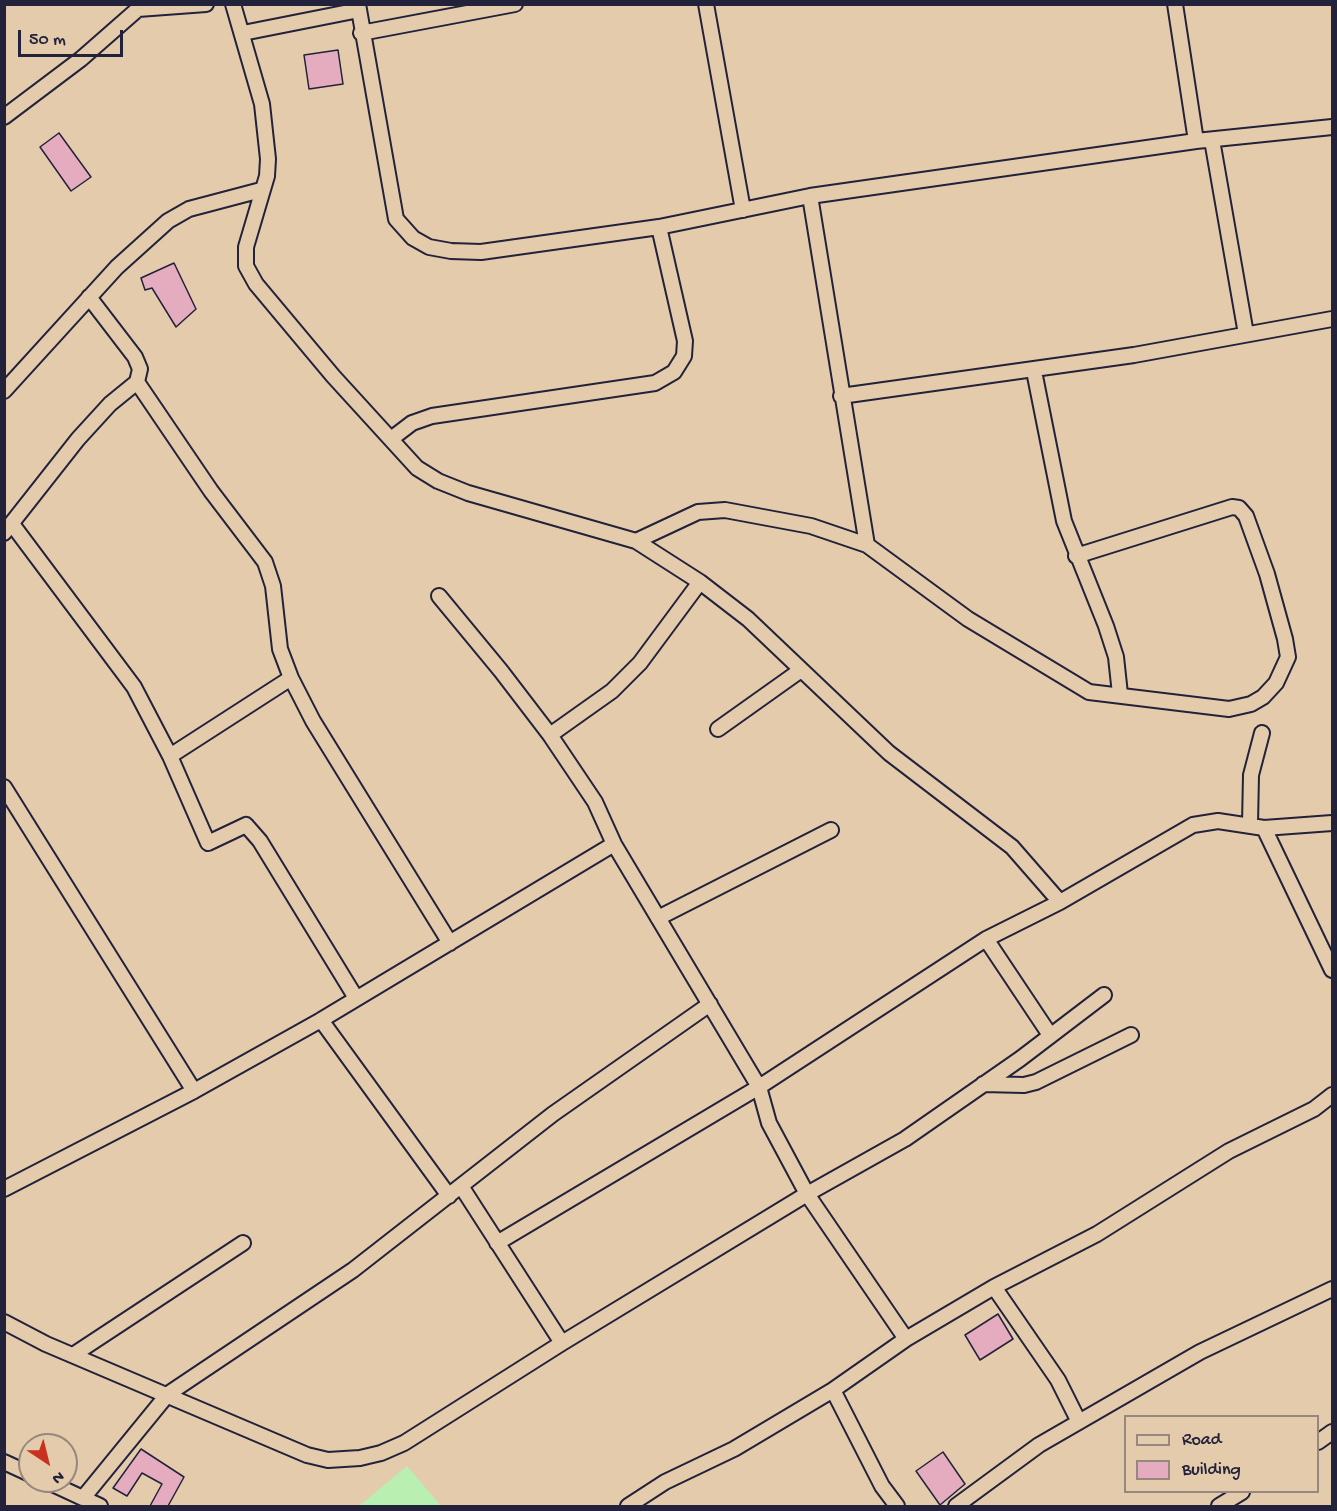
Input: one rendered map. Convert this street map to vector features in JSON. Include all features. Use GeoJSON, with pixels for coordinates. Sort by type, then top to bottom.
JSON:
{"type":"FeatureCollection","features":[{"type":"Feature","properties":{"kind":"street"},"geometry":{"type":"LineString","coordinates":[[4,117],[81,59],[137,7],[206,4]]}},
{"type":"Feature","properties":{"kind":"street"},"geometry":{"type":"LineString","coordinates":[[233,4],[262,104],[268,159],[267,176],[246,247],[246,266],[256,284],[333,376],[417,468],[438,481],[468,493],[636,541],[700,582],[748,619],[889,753],[1012,847],[1060,902]]}},
{"type":"Feature","properties":{"kind":"street"},"geometry":{"type":"LineString","coordinates":[[361,33],[514,4]]}},
{"type":"Feature","properties":{"kind":"street"},"geometry":{"type":"LineString","coordinates":[[706,4],[743,210]]}},
{"type":"Feature","properties":{"kind":"street"},"geometry":{"type":"LineString","coordinates":[[1175,4],[1196,141]]}},
{"type":"Feature","properties":{"kind":"street"},"geometry":{"type":"LineString","coordinates":[[243,33],[358,7],[396,219],[413,238],[429,247],[451,251],[481,252],[659,227],[810,196],[1196,141],[1332,127]]}},
{"type":"Feature","properties":{"kind":"street"},"geometry":{"type":"LineString","coordinates":[[1212,140],[1246,334]]}},
{"type":"Feature","properties":{"kind":"street"},"geometry":{"type":"LineString","coordinates":[[4,391],[134,250],[168,221],[189,209],[261,190]]}},
{"type":"Feature","properties":{"kind":"street"},"geometry":{"type":"LineString","coordinates":[[810,196],[867,544]]}},
{"type":"Feature","properties":{"kind":"street"},"geometry":{"type":"LineString","coordinates":[[391,439],[412,423],[432,416],[655,383],[674,372],[684,356],[685,341],[659,227]]}},
{"type":"Feature","properties":{"kind":"street"},"geometry":{"type":"LineString","coordinates":[[89,297],[135,357],[140,369],[137,382],[110,404],[78,439],[8,528],[134,687],[170,756],[208,843],[246,825],[260,841],[356,998]]}},
{"type":"Feature","properties":{"kind":"street"},"geometry":{"type":"LineString","coordinates":[[841,396],[1034,370],[1332,319]]}},
{"type":"Feature","properties":{"kind":"street"},"geometry":{"type":"LineString","coordinates":[[1034,370],[1061,510],[1076,556],[1106,626],[1116,657],[1120,694]]}},
{"type":"Feature","properties":{"kind":"street"},"geometry":{"type":"LineString","coordinates":[[137,382],[211,491],[265,562],[273,586],[280,649],[291,678],[313,721],[450,943]]}},
{"type":"Feature","properties":{"kind":"street"},"geometry":{"type":"LineString","coordinates":[[636,541],[698,512],[725,510],[811,526],[867,544],[968,619],[1089,692],[1230,709],[1251,704],[1263,697],[1276,683],[1288,657],[1267,574],[1246,516],[1239,508],[1232,507],[1076,556]]}},
{"type":"Feature","properties":{"kind":"street"},"geometry":{"type":"LineString","coordinates":[[550,735],[619,684],[640,663],[700,582]]}},
{"type":"Feature","properties":{"kind":"street"},"geometry":{"type":"LineString","coordinates":[[439,596],[550,735],[595,802],[614,844],[759,1087],[769,1123],[807,1194],[906,1339]]}},
{"type":"Feature","properties":{"kind":"street"},"geometry":{"type":"LineString","coordinates":[[718,729],[801,670]]}},
{"type":"Feature","properties":{"kind":"street"},"geometry":{"type":"LineString","coordinates":[[170,756],[291,678]]}},
{"type":"Feature","properties":{"kind":"street"},"geometry":{"type":"LineString","coordinates":[[1250,824],[1251,775],[1262,734]]}},
{"type":"Feature","properties":{"kind":"street"},"geometry":{"type":"LineString","coordinates":[[4,787],[194,1091]]}},
{"type":"Feature","properties":{"kind":"street"},"geometry":{"type":"LineString","coordinates":[[497,1243],[759,1087],[986,939],[1060,902],[1193,825],[1218,821],[1250,824],[1264,828],[1332,823]]}},
{"type":"Feature","properties":{"kind":"street"},"geometry":{"type":"LineString","coordinates":[[1264,828],[1332,970]]}},
{"type":"Feature","properties":{"kind":"street"},"geometry":{"type":"LineString","coordinates":[[658,918],[831,830]]}},
{"type":"Feature","properties":{"kind":"street"},"geometry":{"type":"LineString","coordinates":[[4,1189],[194,1091],[321,1020],[614,844]]}},
{"type":"Feature","properties":{"kind":"street"},"geometry":{"type":"LineString","coordinates":[[986,939],[1050,1035]]}},
{"type":"Feature","properties":{"kind":"street"},"geometry":{"type":"LineString","coordinates":[[4,1322],[73,1355],[307,1455],[328,1460],[360,1458],[404,1443],[562,1343],[807,1194],[905,1139],[1020,1059],[1104,995]]}},
{"type":"Feature","properties":{"kind":"street"},"geometry":{"type":"LineString","coordinates":[[83,1498],[168,1394],[352,1270],[449,1197],[553,1114],[710,1004]]}},
{"type":"Feature","properties":{"kind":"street"},"geometry":{"type":"LineString","coordinates":[[321,1020],[449,1197]]}},
{"type":"Feature","properties":{"kind":"street"},"geometry":{"type":"LineString","coordinates":[[983,1084],[1024,1085],[1036,1082],[1131,1035]]}},
{"type":"Feature","properties":{"kind":"street"},"geometry":{"type":"LineString","coordinates":[[628,1506],[665,1482],[734,1449],[833,1389],[906,1339],[994,1287],[1097,1234],[1229,1151],[1314,1109],[1332,1095]]}},
{"type":"Feature","properties":{"kind":"street"},"geometry":{"type":"LineString","coordinates":[[461,1186],[562,1343]]}},
{"type":"Feature","properties":{"kind":"street"},"geometry":{"type":"LineString","coordinates":[[73,1355],[243,1243]]}},
{"type":"Feature","properties":{"kind":"street"},"geometry":{"type":"LineString","coordinates":[[994,1287],[1058,1380],[1079,1422]]}},
{"type":"Feature","properties":{"kind":"street"},"geometry":{"type":"LineString","coordinates":[[956,1506],[1039,1445],[1200,1352],[1332,1289]]}},
{"type":"Feature","properties":{"kind":"street"},"geometry":{"type":"LineString","coordinates":[[833,1389],[882,1486],[897,1506]]}},
{"type":"Feature","properties":{"kind":"street"},"geometry":{"type":"LineString","coordinates":[[1319,1441],[1332,1432]]}},
{"type":"Feature","properties":{"kind":"street"},"geometry":{"type":"LineString","coordinates":[[4,1462],[18,1468]]}},
{"type":"Feature","properties":{"kind":"street"},"geometry":{"type":"LineString","coordinates":[[72,1493],[100,1506]]}},
{"type":"Feature","properties":{"kind":"street"},"geometry":{"type":"LineString","coordinates":[[1219,1506],[1239,1493]]}},
{"type":"Feature","properties":{"kind":"green space"},"geometry":{"type":"Polygon","coordinates":[[[407,1466],[441,1506],[359,1506],[407,1466]]]}},
{"type":"Feature","properties":{"kind":"building"},"geometry":{"type":"Polygon","coordinates":[[[338,50],[343,84],[309,89],[304,55],[338,50]]]}},
{"type":"Feature","properties":{"kind":"building"},"geometry":{"type":"Polygon","coordinates":[[[59,133],[91,177],[71,191],[40,147],[59,133]]]}},
{"type":"Feature","properties":{"kind":"building"},"geometry":{"type":"Polygon","coordinates":[[[174,263],[196,309],[176,327],[152,288],[145,290],[141,278],[174,263]]]}},
{"type":"Feature","properties":{"kind":"building"},"geometry":{"type":"Polygon","coordinates":[[[998,1314],[1013,1339],[980,1360],[965,1335],[998,1314]]]}},
{"type":"Feature","properties":{"kind":"building"},"geometry":{"type":"Polygon","coordinates":[[[141,1449],[184,1477],[168,1506],[150,1506],[162,1484],[142,1473],[127,1496],[113,1488],[141,1449]]]}},
{"type":"Feature","properties":{"kind":"building"},"geometry":{"type":"Polygon","coordinates":[[[943,1452],[965,1484],[940,1505],[916,1471],[943,1452]]]}}]}
